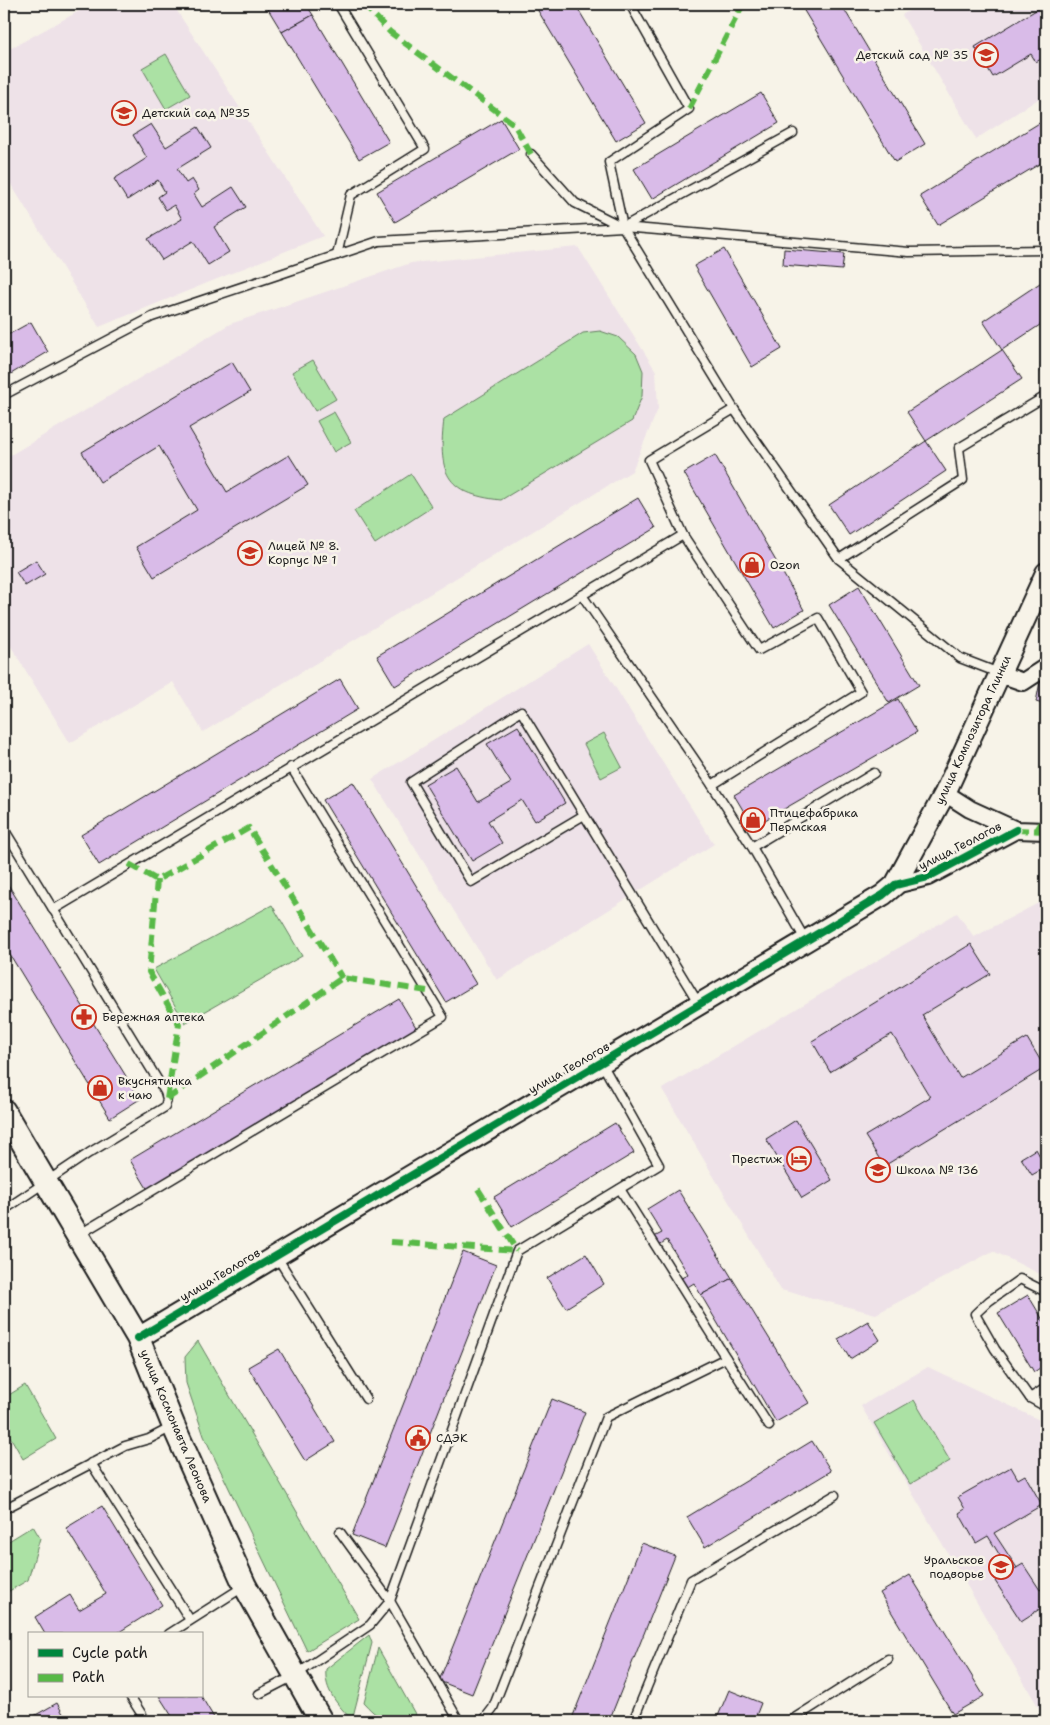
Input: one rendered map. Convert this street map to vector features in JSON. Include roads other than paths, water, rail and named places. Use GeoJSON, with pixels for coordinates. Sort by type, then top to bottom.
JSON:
{"type":"FeatureCollection","features":[{"type":"Feature","properties":{"kind":"main road","name":"улица Космонавта Леонова"},"geometry":{"type":"LineString","coordinates":[[4,1111],[138,1338],[244,1586],[321,1721]]}},
{"type":"Feature","properties":{"kind":"street","name":"улица Композитора Глинки"},"geometry":{"type":"LineString","coordinates":[[895,886],[945,793],[1046,573]]}},
{"type":"Feature","properties":{"kind":"street"},"geometry":{"type":"LineString","coordinates":[[1000,674],[1023,682],[1046,667]]}},
{"type":"Feature","properties":{"kind":"street"},"geometry":{"type":"LineString","coordinates":[[945,793],[970,809],[1016,830],[1042,831],[1046,816]]}},
{"type":"Feature","properties":{"kind":"street","name":"улица Геологов"},"geometry":{"type":"LineString","coordinates":[[138,1338],[806,941],[895,886],[928,877],[1016,830]]}},
{"type":"Feature","properties":{"kind":"lane"},"geometry":{"type":"LineString","coordinates":[[337,255],[351,195],[425,149],[338,4]]}},
{"type":"Feature","properties":{"kind":"lane"},"geometry":{"type":"LineString","coordinates":[[630,4],[689,109],[609,162],[623,227],[734,409],[839,559],[960,658],[1000,674]]}},
{"type":"Feature","properties":{"kind":"lane"},"geometry":{"type":"LineString","coordinates":[[623,227],[793,133]]}},
{"type":"Feature","properties":{"kind":"lane"},"geometry":{"type":"LineString","coordinates":[[531,154],[575,203],[623,227]]}},
{"type":"Feature","properties":{"kind":"lane"},"geometry":{"type":"LineString","coordinates":[[4,395],[152,317],[379,241],[623,227],[909,252],[1046,250]]}},
{"type":"Feature","properties":{"kind":"lane"},"geometry":{"type":"LineString","coordinates":[[1046,364],[1046,370]]}},
{"type":"Feature","properties":{"kind":"lane"},"geometry":{"type":"LineString","coordinates":[[839,559],[963,480],[959,448],[1046,396]]}},
{"type":"Feature","properties":{"kind":"lane"},"geometry":{"type":"LineString","coordinates":[[712,785],[861,692],[818,618],[759,650],[684,535],[649,460],[734,409]]}},
{"type":"Feature","properties":{"kind":"lane"},"geometry":{"type":"LineString","coordinates":[[53,910],[684,535]]}},
{"type":"Feature","properties":{"kind":"lane"},"geometry":{"type":"LineString","coordinates":[[582,595],[712,785],[752,847],[806,941]]}},
{"type":"Feature","properties":{"kind":"lane"},"geometry":{"type":"LineString","coordinates":[[584,815],[471,882],[411,782],[521,710],[699,1004]]}},
{"type":"Feature","properties":{"kind":"lane"},"geometry":{"type":"LineString","coordinates":[[78,1236],[443,1017],[291,767]]}},
{"type":"Feature","properties":{"kind":"lane"},"geometry":{"type":"LineString","coordinates":[[752,847],[874,773]]}},
{"type":"Feature","properties":{"kind":"lane"},"geometry":{"type":"LineString","coordinates":[[4,829],[166,1092],[167,1100],[165,1107],[46,1181],[4,1210]]}},
{"type":"Feature","properties":{"kind":"lane"},"geometry":{"type":"LineString","coordinates":[[259,1694],[294,1676],[370,1625],[390,1601],[517,1252],[659,1165],[601,1062]]}},
{"type":"Feature","properties":{"kind":"lane"},"geometry":{"type":"LineString","coordinates":[[620,1189],[769,1426]]}},
{"type":"Feature","properties":{"kind":"lane"},"geometry":{"type":"LineString","coordinates":[[276,1255],[366,1399]]}},
{"type":"Feature","properties":{"kind":"lane"},"geometry":{"type":"LineString","coordinates":[[1046,1292],[1020,1279],[988,1301],[975,1314],[995,1348],[1030,1398],[1046,1407]]}},
{"type":"Feature","properties":{"kind":"lane"},"geometry":{"type":"LineString","coordinates":[[483,1721],[493,1708],[606,1417],[726,1358]]}},
{"type":"Feature","properties":{"kind":"lane"},"geometry":{"type":"LineString","coordinates":[[1030,1398],[1046,1388]]}},
{"type":"Feature","properties":{"kind":"lane"},"geometry":{"type":"LineString","coordinates":[[4,1510],[124,1446],[149,1439],[174,1426]]}},
{"type":"Feature","properties":{"kind":"lane"},"geometry":{"type":"LineString","coordinates":[[91,1463],[190,1620]]}},
{"type":"Feature","properties":{"kind":"lane"},"geometry":{"type":"LineString","coordinates":[[633,1721],[691,1580],[835,1495]]}},
{"type":"Feature","properties":{"kind":"lane"},"geometry":{"type":"LineString","coordinates":[[340,1532],[390,1601],[458,1721]]}},
{"type":"Feature","properties":{"kind":"lane"},"geometry":{"type":"LineString","coordinates":[[172,1632],[244,1586]]}},
{"type":"Feature","properties":{"kind":"lane"},"geometry":{"type":"LineString","coordinates":[[790,1721],[888,1659]]}},
{"type":"Feature","properties":{"kind":"lane"},"geometry":{"type":"LineString","coordinates":[[131,1698],[146,1721]]}},
{"type":"Feature","properties":{"kind":"place","name":"Детский сад № 35"},"geometry":{"type":"Point","coordinates":[986,55]}},
{"type":"Feature","properties":{"kind":"place","name":"Детский сад №35"},"geometry":{"type":"Point","coordinates":[124,113]}},
{"type":"Feature","properties":{"kind":"place","name":"Лицей № 8. Корпус № 1"},"geometry":{"type":"Point","coordinates":[250,553]}},
{"type":"Feature","properties":{"kind":"place","name":"Ozon"},"geometry":{"type":"Point","coordinates":[752,565]}},
{"type":"Feature","properties":{"kind":"place","name":"Птицефабрика Пермская"},"geometry":{"type":"Point","coordinates":[753,820]}},
{"type":"Feature","properties":{"kind":"place","name":"Бережная аптека"},"geometry":{"type":"Point","coordinates":[84,1017]}},
{"type":"Feature","properties":{"kind":"place","name":"Вкуснятинка к чаю"},"geometry":{"type":"Point","coordinates":[100,1088]}},
{"type":"Feature","properties":{"kind":"place","name":"Престиж"},"geometry":{"type":"Point","coordinates":[799,1159]}},
{"type":"Feature","properties":{"kind":"place","name":"Школа № 136"},"geometry":{"type":"Point","coordinates":[878,1170]}},
{"type":"Feature","properties":{"kind":"place","name":"СДЭК"},"geometry":{"type":"Point","coordinates":[418,1438]}},
{"type":"Feature","properties":{"kind":"place","name":"Уральское подворье"},"geometry":{"type":"Point","coordinates":[1001,1567]}}]}
